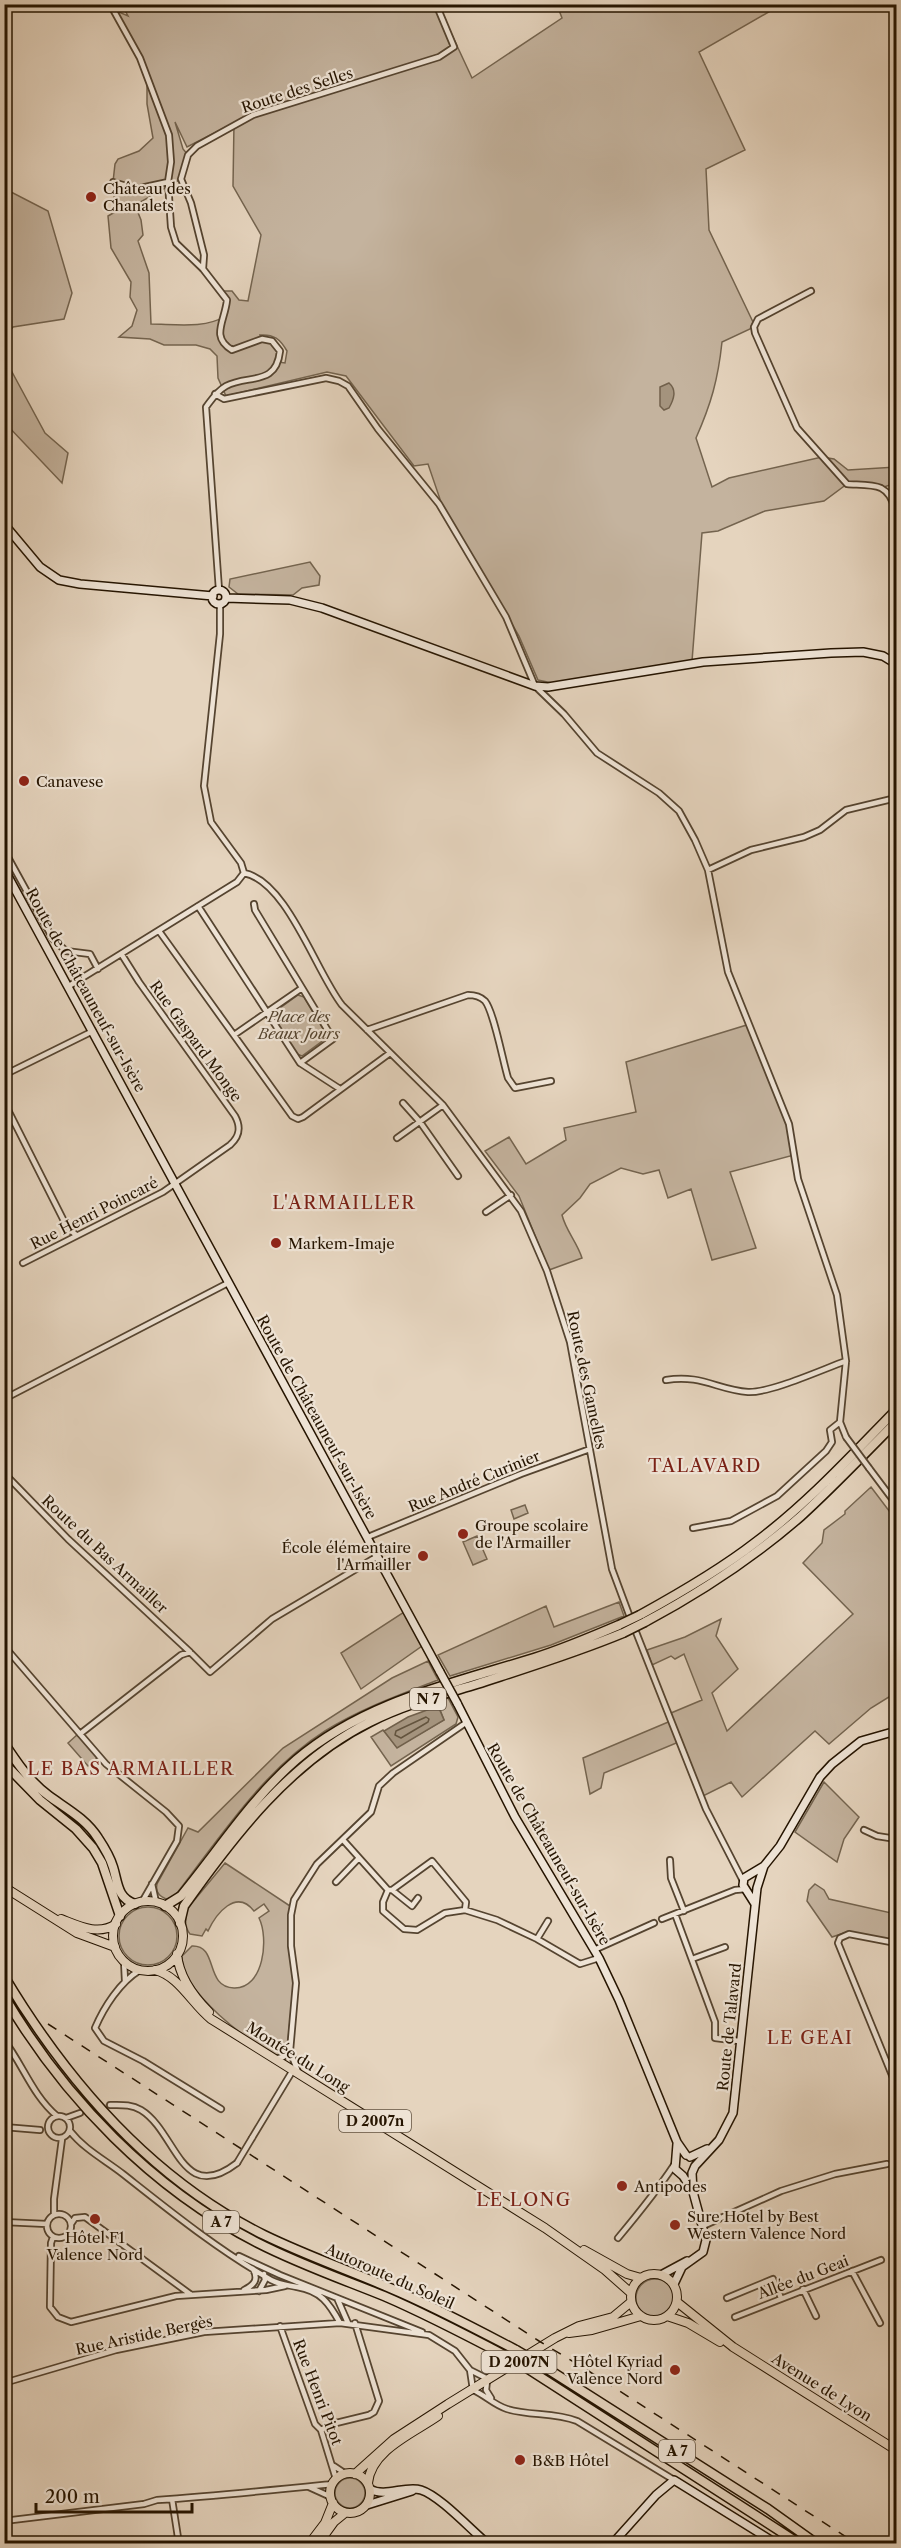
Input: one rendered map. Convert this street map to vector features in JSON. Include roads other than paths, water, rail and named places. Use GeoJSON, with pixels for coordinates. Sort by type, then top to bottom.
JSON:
{"type":"FeatureCollection","features":[{"type":"Feature","properties":{"kind":"highway","name":"N 7"},"geometry":{"type":"LineString","coordinates":[[642,1618],[757,1542],[822,1485],[897,1410]]}},
{"type":"Feature","properties":{"kind":"highway","name":"N 7"},"geometry":{"type":"LineString","coordinates":[[180,1923],[184,1905],[258,1811],[297,1770],[331,1744],[372,1720],[432,1698],[544,1663],[621,1629],[706,1587],[762,1548],[807,1509],[897,1422]]}},
{"type":"Feature","properties":{"kind":"highway","name":"N 7"},"geometry":{"type":"LineString","coordinates":[[160,1904],[181,1896],[266,1788],[298,1758],[334,1732],[384,1706],[425,1690],[621,1629]]}},
{"type":"Feature","properties":{"kind":"highway"},"geometry":{"type":"LineString","coordinates":[[4,1743],[15,1761],[33,1782],[72,1811],[97,1835],[112,1865],[119,1891],[124,1898],[139,1903]]}},
{"type":"Feature","properties":{"kind":"highway"},"geometry":{"type":"LineString","coordinates":[[4,1763],[40,1800],[76,1829],[93,1848],[102,1863],[118,1920]]}},
{"type":"Feature","properties":{"kind":"highway","name":"Autoroute du Soleil"},"geometry":{"type":"LineString","coordinates":[[4,1976],[53,2052],[88,2095],[148,2155],[183,2185],[221,2211],[262,2234],[391,2289],[516,2350],[759,2504],[817,2544]]}},
{"type":"Feature","properties":{"kind":"highway","name":"Autoroute du Soleil"},"geometry":{"type":"LineString","coordinates":[[4,1996],[24,2028],[78,2098],[107,2130],[177,2193],[258,2243],[405,2306],[506,2356],[801,2544]]}},
{"type":"Feature","properties":{"kind":"main road"},"geometry":{"type":"LineString","coordinates":[[4,1887],[78,1933],[115,1947]]}},
{"type":"Feature","properties":{"kind":"main road"},"geometry":{"type":"LineString","coordinates":[[45,1914],[98,1930],[107,1929],[118,1920],[139,1903],[160,1904],[174,1913],[180,1923],[183,1940],[172,1962],[155,1970],[140,1970],[124,1961],[115,1947],[113,1936],[118,1920]]}},
{"type":"Feature","properties":{"kind":"main road","name":"Montée du Long"},"geometry":{"type":"LineString","coordinates":[[177,1954],[178,1965],[185,1980],[203,2006],[220,2024]]}},
{"type":"Feature","properties":{"kind":"main road","name":"Montée du Long"},"geometry":{"type":"LineString","coordinates":[[155,1970],[165,1973],[173,1980],[203,2013],[274,2059],[545,2228],[619,2270],[642,2278]]}},
{"type":"Feature","properties":{"kind":"main road","name":"Montée du Long"},"geometry":{"type":"LineString","coordinates":[[545,2228],[605,2270],[631,2293]]}},
{"type":"Feature","properties":{"kind":"main road"},"geometry":{"type":"LineString","coordinates":[[651,2274],[661,2275],[674,2284],[677,2302],[667,2316],[653,2320],[641,2316],[632,2302],[631,2293],[642,2278],[651,2274]]}},
{"type":"Feature","properties":{"kind":"main road","name":"D 2007N"},"geometry":{"type":"LineString","coordinates":[[355,2474],[394,2439],[564,2334],[579,2326],[614,2317],[632,2302]]}},
{"type":"Feature","properties":{"kind":"main road","name":"Avenue de Lyon"},"geometry":{"type":"LineString","coordinates":[[677,2302],[733,2347]]}},
{"type":"Feature","properties":{"kind":"main road","name":"D 2007N"},"geometry":{"type":"LineString","coordinates":[[564,2334],[592,2330],[641,2316]]}},
{"type":"Feature","properties":{"kind":"main road","name":"Avenue de Lyon"},"geometry":{"type":"LineString","coordinates":[[667,2316],[679,2319],[733,2347],[897,2450]]}},
{"type":"Feature","properties":{"kind":"main road","name":"D 2007N"},"geometry":{"type":"LineString","coordinates":[[369,2486],[372,2467],[385,2453],[473,2390]]}},
{"type":"Feature","properties":{"kind":"main road"},"geometry":{"type":"LineString","coordinates":[[309,2544],[325,2523],[332,2500],[334,2481],[346,2474],[355,2474],[369,2486],[367,2505],[356,2513],[345,2513],[334,2522],[318,2544]]}},
{"type":"Feature","properties":{"kind":"main road"},"geometry":{"type":"LineString","coordinates":[[332,2500],[345,2513]]}},
{"type":"Feature","properties":{"kind":"street"},"geometry":{"type":"LineString","coordinates":[[110,4],[140,58],[169,135],[171,162],[168,182],[171,227],[176,243],[203,269],[226,300],[219,336],[223,344],[232,350],[262,339],[272,340],[280,351],[279,362],[272,372],[249,381],[228,385],[215,394],[206,407],[219,590],[213,596]]}},
{"type":"Feature","properties":{"kind":"street","name":"Route des Selles"},"geometry":{"type":"LineString","coordinates":[[203,269],[204,255],[191,203],[181,179],[188,155],[197,146],[253,115],[439,57],[454,47],[436,4]]}},
{"type":"Feature","properties":{"kind":"street"},"geometry":{"type":"LineString","coordinates":[[113,182],[136,189],[168,182]]}},
{"type":"Feature","properties":{"kind":"street"},"geometry":{"type":"LineString","coordinates":[[811,291],[758,319],[754,327],[755,333],[797,428],[847,484],[881,489],[891,498],[895,510],[897,538]]}},
{"type":"Feature","properties":{"kind":"street"},"geometry":{"type":"LineString","coordinates":[[215,394],[224,399],[326,378],[348,386],[378,429],[439,504],[506,617],[535,686],[564,714],[597,753],[659,793],[679,811],[708,870],[728,972],[789,1124],[798,1179],[837,1295],[846,1361],[840,1422],[846,1437],[897,1504]]}},
{"type":"Feature","properties":{"kind":"street"},"geometry":{"type":"LineString","coordinates":[[4,524],[40,567],[59,580],[80,584],[213,596]]}},
{"type":"Feature","properties":{"kind":"street"},"geometry":{"type":"LineString","coordinates":[[219,590],[224,591],[226,598]]}},
{"type":"Feature","properties":{"kind":"street"},"geometry":{"type":"LineString","coordinates":[[213,596],[215,603],[220,604]]}},
{"type":"Feature","properties":{"kind":"street"},"geometry":{"type":"LineString","coordinates":[[69,986],[237,882],[244,873],[241,863],[211,822],[205,794],[204,771],[220,634],[220,604],[226,598],[290,600],[322,608],[535,686],[548,687],[703,662],[831,653],[863,652],[896,661]]}},
{"type":"Feature","properties":{"kind":"street"},"geometry":{"type":"LineString","coordinates":[[708,870],[751,850],[804,837],[820,830],[846,810],[897,798]]}},
{"type":"Feature","properties":{"kind":"street"},"geometry":{"type":"LineString","coordinates":[[4,850],[53,939],[66,951],[90,954],[98,969]]}},
{"type":"Feature","properties":{"kind":"street","name":"Route de Châteauneuf-sur-Isère"},"geometry":{"type":"LineString","coordinates":[[4,870],[369,1537],[515,1817],[599,1958],[619,2000],[677,2142],[695,2166]]}},
{"type":"Feature","properties":{"kind":"street","name":"Route des Gamelles"},"geometry":{"type":"LineString","coordinates":[[244,873],[261,880],[284,905],[330,989],[342,1005],[443,1105],[521,1211],[555,1293],[570,1342],[612,1569],[706,1809],[736,1869],[747,1882]]}},
{"type":"Feature","properties":{"kind":"street"},"geometry":{"type":"LineString","coordinates":[[254,904],[255,910],[333,1039],[300,1063]]}},
{"type":"Feature","properties":{"kind":"street"},"geometry":{"type":"LineString","coordinates":[[198,906],[300,1063],[340,1089]]}},
{"type":"Feature","properties":{"kind":"street"},"geometry":{"type":"LineString","coordinates":[[159,931],[287,1110],[298,1119],[390,1053]]}},
{"type":"Feature","properties":{"kind":"street","name":"Rue Gaspard Monge"},"geometry":{"type":"LineString","coordinates":[[122,955],[235,1116],[239,1126],[238,1136],[230,1145],[175,1184]]}},
{"type":"Feature","properties":{"kind":"street"},"geometry":{"type":"LineString","coordinates":[[234,1035],[302,988]]}},
{"type":"Feature","properties":{"kind":"street"},"geometry":{"type":"LineString","coordinates":[[367,1030],[468,994],[474,995],[489,1008],[508,1078],[515,1088],[551,1081]]}},
{"type":"Feature","properties":{"kind":"street"},"geometry":{"type":"LineString","coordinates":[[4,1075],[94,1031]]}},
{"type":"Feature","properties":{"kind":"street"},"geometry":{"type":"LineString","coordinates":[[4,1102],[67,1227],[76,1235]]}},
{"type":"Feature","properties":{"kind":"street"},"geometry":{"type":"LineString","coordinates":[[403,1103],[420,1122],[458,1176]]}},
{"type":"Feature","properties":{"kind":"street"},"geometry":{"type":"LineString","coordinates":[[397,1138],[443,1105]]}},
{"type":"Feature","properties":{"kind":"street","name":"Rue Henri Poincaré"},"geometry":{"type":"LineString","coordinates":[[23,1263],[175,1184]]}},
{"type":"Feature","properties":{"kind":"street"},"geometry":{"type":"LineString","coordinates":[[486,1212],[511,1196]]}},
{"type":"Feature","properties":{"kind":"street"},"geometry":{"type":"LineString","coordinates":[[4,1399],[228,1283]]}},
{"type":"Feature","properties":{"kind":"street"},"geometry":{"type":"LineString","coordinates":[[666,1380],[684,1377],[748,1392],[764,1390],[846,1361]]}},
{"type":"Feature","properties":{"kind":"street"},"geometry":{"type":"LineString","coordinates":[[693,1528],[731,1521],[777,1496],[826,1451],[832,1442],[830,1430],[840,1422]]}},
{"type":"Feature","properties":{"kind":"street","name":"Rue André Curinier"},"geometry":{"type":"LineString","coordinates":[[369,1537],[516,1476],[590,1449]]}},
{"type":"Feature","properties":{"kind":"street","name":"Route du Bas Armailler"},"geometry":{"type":"LineString","coordinates":[[4,1473],[68,1539],[210,1672],[272,1619],[378,1556]]}},
{"type":"Feature","properties":{"kind":"street"},"geometry":{"type":"LineString","coordinates":[[4,1646],[80,1734],[120,1776],[166,1812],[179,1826],[177,1840],[139,1903]]}},
{"type":"Feature","properties":{"kind":"street"},"geometry":{"type":"LineString","coordinates":[[80,1734],[181,1655],[190,1652]]}},
{"type":"Feature","properties":{"kind":"street"},"geometry":{"type":"LineString","coordinates":[[302,2076],[293,2062],[290,2051],[296,1983],[291,1946],[291,1915],[294,1900],[318,1864],[344,1841],[370,1812],[379,1786],[393,1773],[467,1722]]}},
{"type":"Feature","properties":{"kind":"street"},"geometry":{"type":"LineString","coordinates":[[662,1919],[735,1890],[747,1882],[764,1866],[784,1841],[825,1770],[861,1741],[897,1731]]}},
{"type":"Feature","properties":{"kind":"street"},"geometry":{"type":"LineString","coordinates":[[864,1830],[877,1836],[897,1839]]}},
{"type":"Feature","properties":{"kind":"street"},"geometry":{"type":"LineString","coordinates":[[344,1841],[390,1890],[412,1906],[418,1898]]}},
{"type":"Feature","properties":{"kind":"street"},"geometry":{"type":"LineString","coordinates":[[336,1882],[359,1858]]}},
{"type":"Feature","properties":{"kind":"street"},"geometry":{"type":"LineString","coordinates":[[670,1860],[671,1878],[684,1911]]}},
{"type":"Feature","properties":{"kind":"street"},"geometry":{"type":"LineString","coordinates":[[465,1910],[466,1902],[432,1861],[390,1890],[382,1902],[383,1911],[404,1929],[417,1930],[445,1913],[465,1910],[497,1920],[537,1939],[580,1964],[599,1958]]}},
{"type":"Feature","properties":{"kind":"street","name":"Route de Talavard"},"geometry":{"type":"LineString","coordinates":[[692,2173],[695,2166],[723,2134],[733,2113],[755,1904],[764,1866]]}},
{"type":"Feature","properties":{"kind":"street"},"geometry":{"type":"LineString","coordinates":[[747,1882],[758,1884]]}},
{"type":"Feature","properties":{"kind":"street"},"geometry":{"type":"LineString","coordinates":[[747,1882],[758,1884]]}},
{"type":"Feature","properties":{"kind":"street"},"geometry":{"type":"LineString","coordinates":[[747,1882],[755,1904]]}},
{"type":"Feature","properties":{"kind":"street"},"geometry":{"type":"LineString","coordinates":[[152,1884],[160,1904]]}},
{"type":"Feature","properties":{"kind":"street"},"geometry":{"type":"LineString","coordinates":[[675,1914],[715,2022],[716,2038],[739,2041]]}},
{"type":"Feature","properties":{"kind":"street"},"geometry":{"type":"LineString","coordinates":[[537,1939],[548,1921]]}},
{"type":"Feature","properties":{"kind":"street"},"geometry":{"type":"LineString","coordinates":[[594,1950],[654,1923]]}},
{"type":"Feature","properties":{"kind":"street"},"geometry":{"type":"LineString","coordinates":[[897,1943],[849,1934],[840,1938],[838,1943],[897,2085]]}},
{"type":"Feature","properties":{"kind":"street"},"geometry":{"type":"LineString","coordinates":[[692,1959],[725,1947]]}},
{"type":"Feature","properties":{"kind":"street"},"geometry":{"type":"LineString","coordinates":[[124,1961],[125,1981]]}},
{"type":"Feature","properties":{"kind":"street"},"geometry":{"type":"LineString","coordinates":[[140,1970],[125,1981],[99,2019],[95,2028],[98,2035],[104,2041],[143,2061],[221,2109]]}},
{"type":"Feature","properties":{"kind":"street"},"geometry":{"type":"LineString","coordinates":[[4,2040],[54,2117],[68,2120],[78,2114]]}},
{"type":"Feature","properties":{"kind":"street"},"geometry":{"type":"LineString","coordinates":[[274,2059],[284,2057],[290,2051]]}},
{"type":"Feature","properties":{"kind":"street"},"geometry":{"type":"LineString","coordinates":[[110,2105],[127,2104],[141,2109],[152,2119],[186,2168],[200,2176],[216,2175],[237,2163],[293,2070]]}},
{"type":"Feature","properties":{"kind":"street"},"geometry":{"type":"LineString","coordinates":[[48,2129],[54,2117]]}},
{"type":"Feature","properties":{"kind":"street"},"geometry":{"type":"LineString","coordinates":[[68,2120],[60,2150],[54,2215],[47,2224],[47,2230],[53,2237],[59,2238],[67,2234],[75,2217],[86,2217],[190,2294]]}},
{"type":"Feature","properties":{"kind":"street"},"geometry":{"type":"LineString","coordinates":[[4,2127],[48,2129],[77,2139],[180,2220],[265,2276],[286,2286],[323,2296],[340,2323]]}},
{"type":"Feature","properties":{"kind":"street","name":"Route de Châteauneuf-sur-Isère"},"geometry":{"type":"LineString","coordinates":[[677,2142],[676,2162],[680,2175]]}},
{"type":"Feature","properties":{"kind":"street"},"geometry":{"type":"LineString","coordinates":[[618,2238],[655,2196],[659,2185],[676,2162],[712,2147]]}},
{"type":"Feature","properties":{"kind":"street"},"geometry":{"type":"LineString","coordinates":[[703,2226],[781,2191],[835,2174],[887,2164]]}},
{"type":"Feature","properties":{"kind":"street"},"geometry":{"type":"LineString","coordinates":[[668,2175],[692,2173],[693,2193],[706,2240],[705,2249],[679,2272],[674,2284]]}},
{"type":"Feature","properties":{"kind":"street"},"geometry":{"type":"LineString","coordinates":[[680,2175],[693,2193]]}},
{"type":"Feature","properties":{"kind":"street"},"geometry":{"type":"LineString","coordinates":[[54,2215],[64,2215],[70,2224]]}},
{"type":"Feature","properties":{"kind":"street"},"geometry":{"type":"LineString","coordinates":[[4,2222],[47,2224]]}},
{"type":"Feature","properties":{"kind":"street"},"geometry":{"type":"LineString","coordinates":[[53,2237],[50,2307],[58,2317],[71,2322],[190,2294],[239,2292],[286,2286]]}},
{"type":"Feature","properties":{"kind":"street"},"geometry":{"type":"LineString","coordinates":[[223,2249],[280,2275],[429,2335],[455,2351],[470,2370],[488,2381],[486,2390],[492,2400]]}},
{"type":"Feature","properties":{"kind":"street"},"geometry":{"type":"LineString","coordinates":[[661,2275],[692,2259]]}},
{"type":"Feature","properties":{"kind":"street","name":"Allée du Geai"},"geometry":{"type":"LineString","coordinates":[[735,2317],[881,2260]]}},
{"type":"Feature","properties":{"kind":"street"},"geometry":{"type":"LineString","coordinates":[[259,2290],[265,2276],[260,2265]]}},
{"type":"Feature","properties":{"kind":"street"},"geometry":{"type":"LineString","coordinates":[[252,2267],[255,2282]]}},
{"type":"Feature","properties":{"kind":"street"},"geometry":{"type":"LineString","coordinates":[[852,2271],[880,2323]]}},
{"type":"Feature","properties":{"kind":"street"},"geometry":{"type":"LineString","coordinates":[[239,2292],[265,2276],[280,2275]]}},
{"type":"Feature","properties":{"kind":"street"},"geometry":{"type":"LineString","coordinates":[[727,2298],[773,2279],[781,2298]]}},
{"type":"Feature","properties":{"kind":"street"},"geometry":{"type":"LineString","coordinates":[[803,2289],[816,2316]]}},
{"type":"Feature","properties":{"kind":"street"},"geometry":{"type":"LineString","coordinates":[[337,2297],[348,2323]]}},
{"type":"Feature","properties":{"kind":"street"},"geometry":{"type":"LineString","coordinates":[[327,2323],[331,2308]]}},
{"type":"Feature","properties":{"kind":"street"},"geometry":{"type":"LineString","coordinates":[[321,2430],[332,2424],[369,2415],[374,2412],[379,2402],[355,2323]]}},
{"type":"Feature","properties":{"kind":"street","name":"Rue Aristide Bergès"},"geometry":{"type":"LineString","coordinates":[[4,2383],[116,2350],[204,2332],[355,2323],[429,2335]]}},
{"type":"Feature","properties":{"kind":"street","name":"Rue Henri Pitot"},"geometry":{"type":"LineString","coordinates":[[280,2326],[315,2424],[321,2430],[334,2466],[334,2481]]}},
{"type":"Feature","properties":{"kind":"street"},"geometry":{"type":"LineString","coordinates":[[470,2370],[473,2390],[508,2409],[563,2415],[577,2421],[777,2544]]}},
{"type":"Feature","properties":{"kind":"street","name":"Rue Henri Pitot"},"geometry":{"type":"LineString","coordinates":[[334,2466],[346,2474]]}},
{"type":"Feature","properties":{"kind":"street"},"geometry":{"type":"LineString","coordinates":[[612,2544],[656,2495],[674,2480]]}},
{"type":"Feature","properties":{"kind":"street"},"geometry":{"type":"LineString","coordinates":[[4,2521],[172,2499],[253,2493],[334,2481]]}},
{"type":"Feature","properties":{"kind":"street"},"geometry":{"type":"LineString","coordinates":[[306,2486],[332,2500]]}},
{"type":"Feature","properties":{"kind":"street"},"geometry":{"type":"LineString","coordinates":[[369,2486],[378,2492],[408,2488],[420,2490],[440,2500],[461,2522],[488,2544]]}},
{"type":"Feature","properties":{"kind":"street"},"geometry":{"type":"LineString","coordinates":[[367,2505],[420,2490]]}},
{"type":"Feature","properties":{"kind":"street"},"geometry":{"type":"LineString","coordinates":[[172,2499],[179,2544]]}},
{"type":"Feature","properties":{"kind":"water"},"geometry":{"type":"Polygon","coordinates":[[[669,383],[674,392],[673,398],[669,408],[664,410],[660,406],[660,387],[669,383]]]}},
{"type":"Feature","properties":{"kind":"water"},"geometry":{"type":"Polygon","coordinates":[[[438,1706],[444,1720],[397,1748],[384,1731],[408,1717],[438,1706]]]}},
{"type":"Feature","properties":{"kind":"tunnel"},"geometry":{"type":"LineString","coordinates":[[80,2113],[110,2105]]}},
{"type":"Feature","properties":{"kind":"railway"},"geometry":{"type":"LineString","coordinates":[[48,2024],[857,2544]]}},
{"type":"Feature","properties":{"kind":"place","name":"Château des Chanalets"},"geometry":{"type":"Point","coordinates":[91,197]}},
{"type":"Feature","properties":{"kind":"place","name":"Canavese"},"geometry":{"type":"Point","coordinates":[24,781]}},
{"type":"Feature","properties":{"kind":"place","name":"Markem-Imaje"},"geometry":{"type":"Point","coordinates":[276,1243]}},
{"type":"Feature","properties":{"kind":"place","name":"Groupe scolaire de l'Armailler"},"geometry":{"type":"Point","coordinates":[463,1534]}},
{"type":"Feature","properties":{"kind":"place","name":"École élémentaire l'Armailler"},"geometry":{"type":"Point","coordinates":[423,1556]}},
{"type":"Feature","properties":{"kind":"place","name":"Antipodes"},"geometry":{"type":"Point","coordinates":[622,2186]}},
{"type":"Feature","properties":{"kind":"place","name":"Hôtel F1 Valence Nord"},"geometry":{"type":"Point","coordinates":[95,2219]}},
{"type":"Feature","properties":{"kind":"place","name":"Sure Hotel by Best Western Valence Nord"},"geometry":{"type":"Point","coordinates":[675,2225]}},
{"type":"Feature","properties":{"kind":"place","name":"Hôtel Kyriad Valence Nord"},"geometry":{"type":"Point","coordinates":[675,2370]}},
{"type":"Feature","properties":{"kind":"place","name":"B&B Hôtel"},"geometry":{"type":"Point","coordinates":[520,2460]}},
{"type":"Feature","properties":{"kind":"district","name":"L'ARMAILLER"},"geometry":{"type":"Point","coordinates":[344,1203]}},
{"type":"Feature","properties":{"kind":"district","name":"TALAVARD"},"geometry":{"type":"Point","coordinates":[705,1466]}},
{"type":"Feature","properties":{"kind":"district","name":"LE BAS ARMAILLER"},"geometry":{"type":"Point","coordinates":[131,1769]}},
{"type":"Feature","properties":{"kind":"district","name":"LE GEAI"},"geometry":{"type":"Point","coordinates":[810,2038]}},
{"type":"Feature","properties":{"kind":"district","name":"LE LONG"},"geometry":{"type":"Point","coordinates":[524,2200]}},
{"type":"Feature","properties":{"kind":"park label","name":"Place des Beaux Jours"},"geometry":{"type":"Point","coordinates":[299,1024]}}]}
